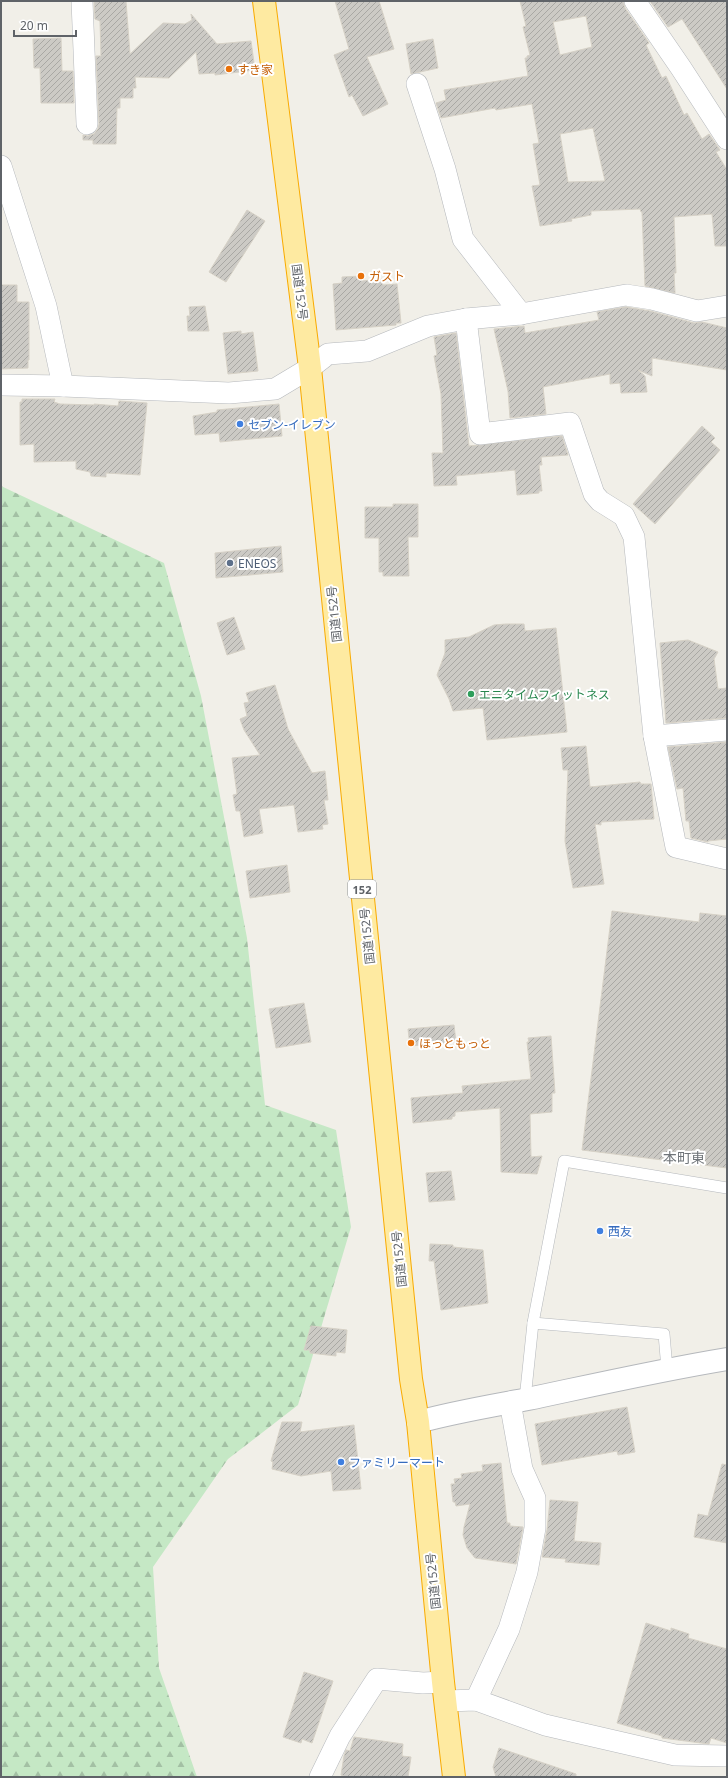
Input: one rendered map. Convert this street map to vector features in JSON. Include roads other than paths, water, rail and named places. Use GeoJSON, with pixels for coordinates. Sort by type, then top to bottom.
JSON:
{"type":"FeatureCollection","features":[{"type":"Feature","properties":{"kind":"highway","name":"国道152号"},"geometry":{"type":"LineString","coordinates":[[264,1],[310,368],[409,1356],[418,1422],[444,1691],[454,1777]]}},
{"type":"Feature","properties":{"kind":"street"},"geometry":{"type":"LineString","coordinates":[[82,1],[87,124]]}},
{"type":"Feature","properties":{"kind":"street"},"geometry":{"type":"LineString","coordinates":[[635,1],[727,139]]}},
{"type":"Feature","properties":{"kind":"street"},"geometry":{"type":"LineString","coordinates":[[417,84],[444,169],[463,239],[521,314]]}},
{"type":"Feature","properties":{"kind":"street"},"geometry":{"type":"LineString","coordinates":[[1,166],[46,306],[63,386]]}},
{"type":"Feature","properties":{"kind":"street"},"geometry":{"type":"LineString","coordinates":[[1,385],[229,393],[275,389],[310,368],[328,354],[367,351],[428,326],[466,319],[521,314],[626,295],[652,299],[697,311],[727,306]]}},
{"type":"Feature","properties":{"kind":"street"},"geometry":{"type":"LineString","coordinates":[[466,319],[480,434],[570,423],[594,494],[600,501],[624,516],[634,537],[654,736],[676,847],[727,859]]}},
{"type":"Feature","properties":{"kind":"street"},"geometry":{"type":"LineString","coordinates":[[654,736],[727,730]]}},
{"type":"Feature","properties":{"kind":"street"},"geometry":{"type":"LineString","coordinates":[[418,1422],[444,1415],[667,1369],[727,1359]]}},
{"type":"Feature","properties":{"kind":"street"},"geometry":{"type":"LineString","coordinates":[[476,1700],[509,1629],[527,1572],[535,1528],[535,1498],[522,1469],[518,1400]]}},
{"type":"Feature","properties":{"kind":"street"},"geometry":{"type":"LineString","coordinates":[[320,1777],[340,1736],[377,1679],[423,1683],[545,1725],[675,1755],[727,1756]]}},
{"type":"Feature","properties":{"kind":"lane"},"geometry":{"type":"LineString","coordinates":[[518,1400],[564,1161],[727,1188]]}},
{"type":"Feature","properties":{"kind":"lane"},"geometry":{"type":"LineString","coordinates":[[533,1323],[664,1334],[667,1369]]}},
{"type":"Feature","properties":{"kind":"place","name":"すき家"},"geometry":{"type":"Point","coordinates":[229,69]}},
{"type":"Feature","properties":{"kind":"place","name":"ガスト"},"geometry":{"type":"Point","coordinates":[361,276]}},
{"type":"Feature","properties":{"kind":"place","name":"セブン-イレブン"},"geometry":{"type":"Point","coordinates":[240,424]}},
{"type":"Feature","properties":{"kind":"place","name":"ENEOS"},"geometry":{"type":"Point","coordinates":[230,563]}},
{"type":"Feature","properties":{"kind":"place","name":"エニタイムフィットネス"},"geometry":{"type":"Point","coordinates":[471,694]}},
{"type":"Feature","properties":{"kind":"place","name":"ほっともっと"},"geometry":{"type":"Point","coordinates":[411,1043]}},
{"type":"Feature","properties":{"kind":"place","name":"西友"},"geometry":{"type":"Point","coordinates":[600,1231]}},
{"type":"Feature","properties":{"kind":"place","name":"ファミリーマート"},"geometry":{"type":"Point","coordinates":[341,1462]}},
{"type":"Feature","properties":{"kind":"district","name":"本町東"},"geometry":{"type":"Point","coordinates":[684,1157]}}]}
